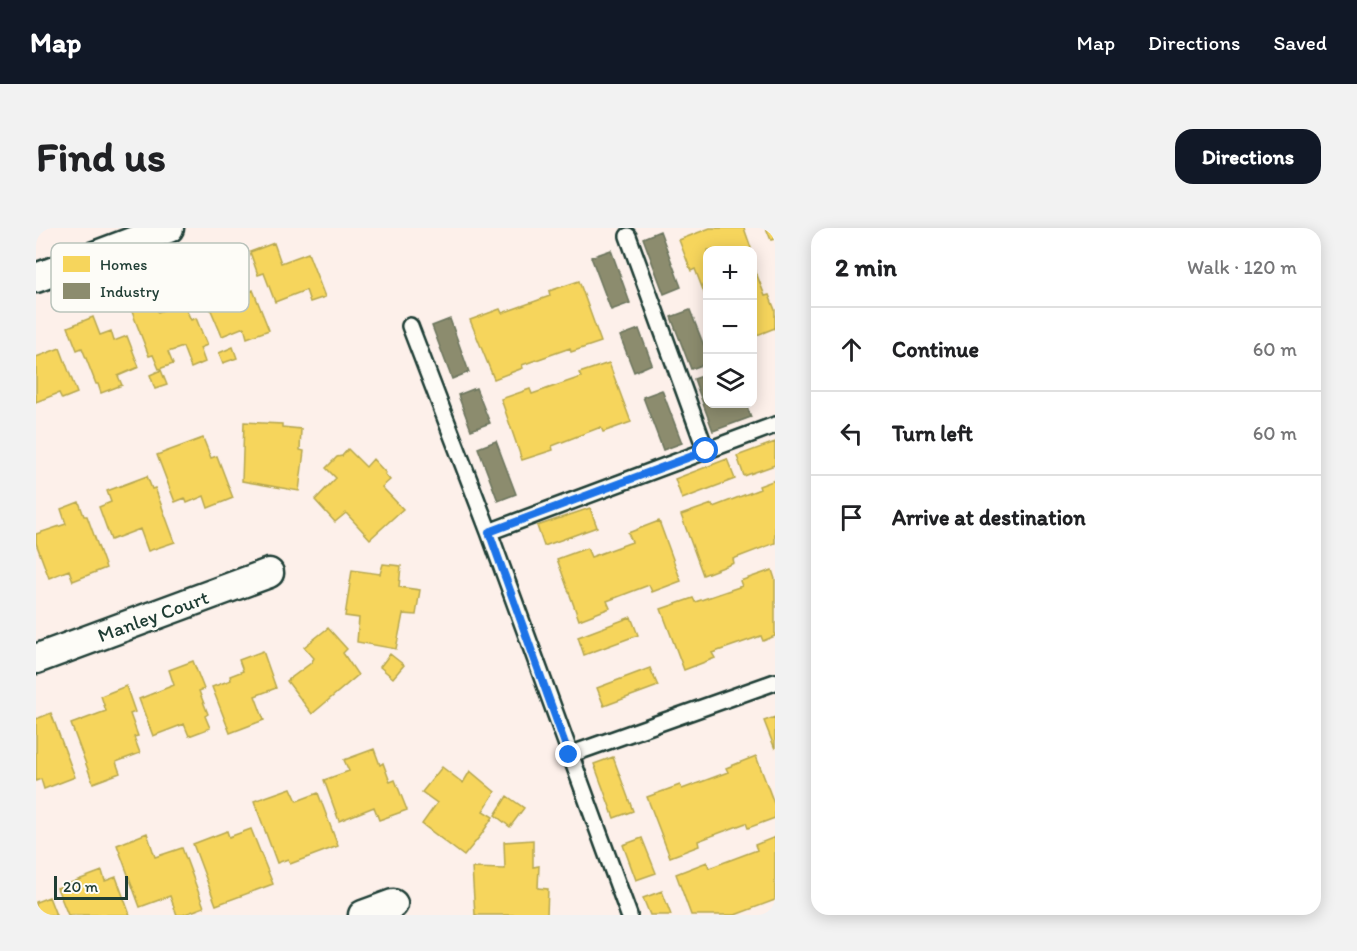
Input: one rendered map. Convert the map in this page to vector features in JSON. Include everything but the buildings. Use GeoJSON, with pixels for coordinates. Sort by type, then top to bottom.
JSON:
{"type":"FeatureCollection","features":[{"type":"Feature","properties":{"kind":"street"},"geometry":{"type":"LineString","coordinates":[[129,243],[169,228]]}},
{"type":"Feature","properties":{"kind":"street"},"geometry":{"type":"LineString","coordinates":[[36,278],[51,272]]}},
{"type":"Feature","properties":{"kind":"street","name":"Manley Court"},"geometry":{"type":"LineString","coordinates":[[36,659],[269,573]]}},
{"type":"Feature","properties":{"kind":"street"},"geometry":{"type":"LineString","coordinates":[[363,915],[393,904]]}},
{"type":"Feature","properties":{"kind":"lane"},"geometry":{"type":"LineString","coordinates":[[628,236],[706,451]]}},
{"type":"Feature","properties":{"kind":"lane"},"geometry":{"type":"LineString","coordinates":[[410,326],[489,532],[629,915]]}},
{"type":"Feature","properties":{"kind":"lane"},"geometry":{"type":"LineString","coordinates":[[489,532],[775,425]]}},
{"type":"Feature","properties":{"kind":"lane"},"geometry":{"type":"LineString","coordinates":[[569,755],[775,682]]}},
{"type":"Feature","properties":{"kind":"route"},"geometry":{"type":"LineString","coordinates":[[569,755],[489,532],[706,451]]}}]}
